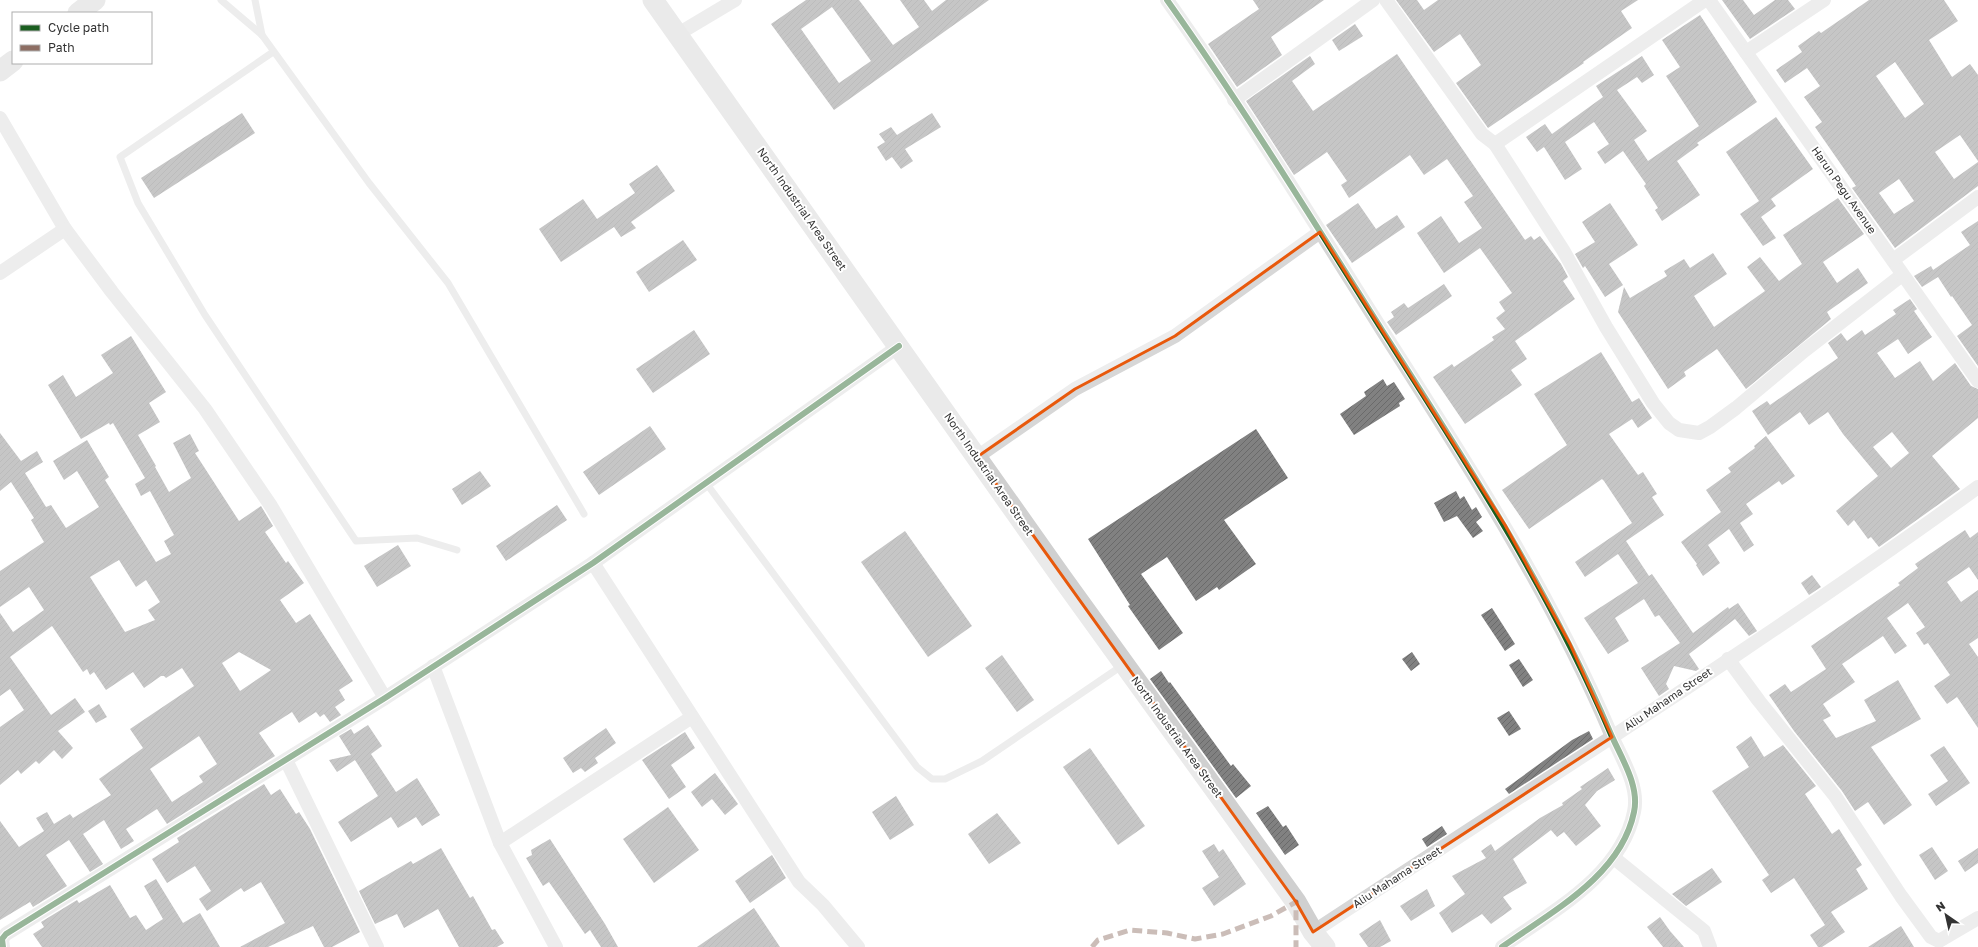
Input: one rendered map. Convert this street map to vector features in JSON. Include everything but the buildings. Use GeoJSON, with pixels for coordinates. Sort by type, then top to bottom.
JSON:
{"type":"FeatureCollection","features":[{"type":"Feature","properties":{"kind":"main road"},"geometry":{"type":"LineString","coordinates":[[79,12],[95,0]]}},
{"type":"Feature","properties":{"kind":"main road","name":"North Industrial Area Street"},"geometry":{"type":"LineString","coordinates":[[653,0],[1124,664],[1296,902],[1319,939]]}},
{"type":"Feature","properties":{"kind":"main road"},"geometry":{"type":"LineString","coordinates":[[0,71],[12,62]]}},
{"type":"Feature","properties":{"kind":"street"},"geometry":{"type":"LineString","coordinates":[[678,34],[735,0]]}},
{"type":"Feature","properties":{"kind":"street"},"geometry":{"type":"LineString","coordinates":[[1167,0],[1320,232],[1505,525],[1570,644],[1628,771],[1635,799],[1635,811],[1628,832],[1614,858],[1590,884],[1502,947]]}},
{"type":"Feature","properties":{"kind":"street"},"geometry":{"type":"LineString","coordinates":[[1234,100],[1373,0]]}},
{"type":"Feature","properties":{"kind":"street"},"geometry":{"type":"LineString","coordinates":[[1386,0],[1482,134],[1495,144],[1563,250],[1606,327],[1653,403],[1669,423],[1679,430],[1699,432],[1716,423],[1736,408],[1804,350],[1902,275]]}},
{"type":"Feature","properties":{"kind":"street"},"geometry":{"type":"LineString","coordinates":[[1495,144],[1705,0]]}},
{"type":"Feature","properties":{"kind":"street","name":"Harun Pegu Avenue"},"geometry":{"type":"LineString","coordinates":[[1709,0],[1978,381]]}},
{"type":"Feature","properties":{"kind":"street"},"geometry":{"type":"LineString","coordinates":[[1746,52],[1824,0]]}},
{"type":"Feature","properties":{"kind":"street"},"geometry":{"type":"LineString","coordinates":[[0,118],[65,229],[112,292],[205,409],[271,506],[385,698]]}},
{"type":"Feature","properties":{"kind":"street"},"geometry":{"type":"LineString","coordinates":[[1893,260],[1978,197]]}},
{"type":"Feature","properties":{"kind":"street"},"geometry":{"type":"LineString","coordinates":[[0,273],[65,229]]}},
{"type":"Feature","properties":{"kind":"street"},"geometry":{"type":"LineString","coordinates":[[977,457],[1075,389],[1175,336],[1320,232]]}},
{"type":"Feature","properties":{"kind":"street"},"geometry":{"type":"LineString","coordinates":[[3,947],[2,939],[6,934],[385,698],[593,563],[899,346]]}},
{"type":"Feature","properties":{"kind":"street","name":"Aliu Mahama Street"},"geometry":{"type":"LineString","coordinates":[[1319,939],[1612,737],[1907,538],[1978,487]]}},
{"type":"Feature","properties":{"kind":"street"},"geometry":{"type":"LineString","coordinates":[[593,563],[799,882],[823,905],[858,947]]}},
{"type":"Feature","properties":{"kind":"street"},"geometry":{"type":"LineString","coordinates":[[1728,659],[1759,701],[1835,796],[1901,896],[1931,937],[1938,941],[1978,918]]}},
{"type":"Feature","properties":{"kind":"street"},"geometry":{"type":"LineString","coordinates":[[433,666],[500,843],[556,947]]}},
{"type":"Feature","properties":{"kind":"street"},"geometry":{"type":"LineString","coordinates":[[500,843],[692,716]]}},
{"type":"Feature","properties":{"kind":"street"},"geometry":{"type":"LineString","coordinates":[[286,760],[377,947]]}},
{"type":"Feature","properties":{"kind":"street"},"geometry":{"type":"LineString","coordinates":[[1614,858],[1704,931],[1710,947]]}},
{"type":"Feature","properties":{"kind":"lane"},"geometry":{"type":"LineString","coordinates":[[221,0],[262,35],[369,183],[448,283],[584,514]]}},
{"type":"Feature","properties":{"kind":"lane"},"geometry":{"type":"LineString","coordinates":[[255,0],[262,35]]}},
{"type":"Feature","properties":{"kind":"lane"},"geometry":{"type":"LineString","coordinates":[[273,52],[120,157],[138,203],[205,315],[356,541],[417,538],[457,550]]}},
{"type":"Feature","properties":{"kind":"lane"},"geometry":{"type":"LineString","coordinates":[[706,483],[917,767],[932,779],[945,779],[982,762],[1124,664]]}},
{"type":"Feature","properties":{"kind":"highlighted area"},"geometry":{"type":"Polygon","coordinates":[[[1320,232],[1505,525],[1570,644],[1612,737],[1313,932],[1296,902],[977,457],[1075,389],[1175,336],[1320,232]]]}},
{"type":"Feature","properties":{"kind":"marked path"},"geometry":{"type":"LineString","coordinates":[[1092,947],[1098,940],[1130,930],[1167,933],[1195,939],[1223,934],[1271,916],[1296,902],[1296,947]]}},
{"type":"Feature","properties":{"kind":"cycle path"},"geometry":{"type":"LineString","coordinates":[[1167,0],[1223,81],[1277,164],[1475,477],[1533,576],[1560,627],[1586,679],[1632,781],[1635,802],[1634,812],[1627,835],[1615,855],[1599,874],[1582,890],[1562,906],[1502,947]]}},
{"type":"Feature","properties":{"kind":"cycle path"},"geometry":{"type":"LineString","coordinates":[[3,947],[2,939],[6,934],[385,698],[593,563],[899,346]]}}]}
